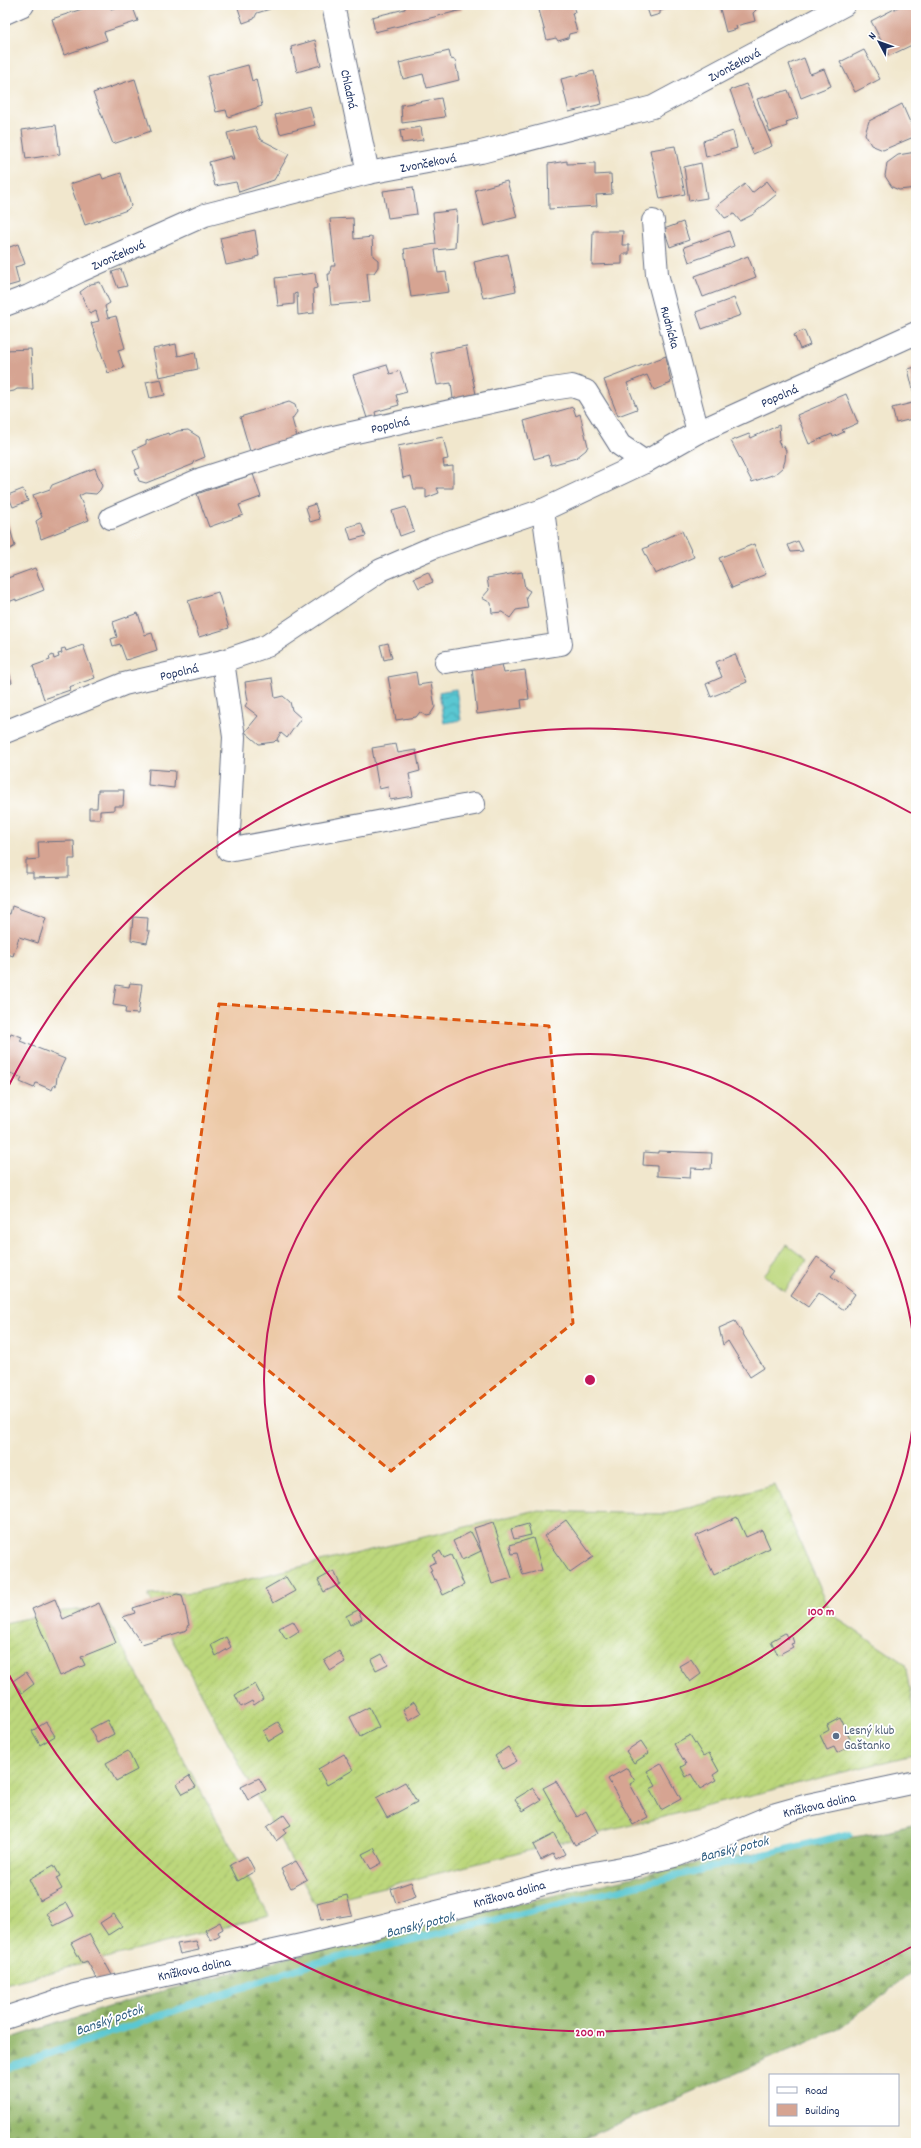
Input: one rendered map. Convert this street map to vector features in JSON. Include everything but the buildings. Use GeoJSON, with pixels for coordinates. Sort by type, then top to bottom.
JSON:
{"type":"FeatureCollection","features":[{"type":"Feature","properties":{"kind":"street"},"geometry":{"type":"LineString","coordinates":[[5,13],[23,5]]}},
{"type":"Feature","properties":{"kind":"street","name":"Chladná"},"geometry":{"type":"LineString","coordinates":[[332,5],[368,173]]}},
{"type":"Feature","properties":{"kind":"street","name":"Zvončeková"},"geometry":{"type":"LineString","coordinates":[[5,305],[29,296],[80,271],[205,215],[368,173],[481,152],[653,107],[844,5]]}},
{"type":"Feature","properties":{"kind":"street","name":"Rudnícka"},"geometry":{"type":"LineString","coordinates":[[653,221],[657,274],[698,432]]}},
{"type":"Feature","properties":{"kind":"street","name":"Popolná"},"geometry":{"type":"LineString","coordinates":[[5,732],[124,684],[223,661],[267,646],[381,570],[434,547],[543,510],[644,462],[698,432],[916,333]]}},
{"type":"Feature","properties":{"kind":"street","name":"Popolná"},"geometry":{"type":"LineString","coordinates":[[111,518],[201,479],[329,438],[500,400],[572,386],[586,391],[620,445],[644,462]]}},
{"type":"Feature","properties":{"kind":"street"},"geometry":{"type":"LineString","coordinates":[[446,662],[561,644],[543,510]]}},
{"type":"Feature","properties":{"kind":"street"},"geometry":{"type":"LineString","coordinates":[[223,661],[234,737],[228,850],[320,835],[474,804]]}},
{"type":"Feature","properties":{"kind":"street","name":"Knižkova dolina"},"geometry":{"type":"LineString","coordinates":[[5,2018],[82,1993],[306,1944],[566,1878],[633,1866],[678,1855],[776,1814],[808,1805],[916,1782]]}},
{"type":"Feature","properties":{"kind":"highlighted area"},"geometry":{"type":"Polygon","coordinates":[[[219,1004],[549,1026],[573,1323],[391,1471],[179,1297],[219,1004]]]}},
{"type":"Feature","properties":{"kind":"green space"},"geometry":{"type":"Polygon","coordinates":[[[787,1245],[807,1260],[785,1291],[764,1275],[787,1245]]]}},
{"type":"Feature","properties":{"kind":"green space"},"geometry":{"type":"Polygon","coordinates":[[[775,1485],[832,1615],[905,1664],[916,1725],[916,1754],[315,1904],[148,1595],[196,1592],[532,1511],[665,1514],[775,1485]]]}},
{"type":"Feature","properties":{"kind":"green space"},"geometry":{"type":"Polygon","coordinates":[[[101,1608],[269,1916],[5,1984],[5,1623],[54,1612],[101,1608]]]}},
{"type":"Feature","properties":{"kind":"green space"},"geometry":{"type":"Polygon","coordinates":[[[916,1824],[916,1969],[841,2028],[573,2143],[5,2143],[5,2040],[130,2000],[305,1953],[694,1863],[878,1833],[916,1824]]]}},
{"type":"Feature","properties":{"kind":"water"},"geometry":{"type":"Polygon","coordinates":[[[456,689],[461,720],[444,723],[439,692],[456,689]]]}},
{"type":"Feature","properties":{"kind":"waterway","name":"Banský potok"},"geometry":{"type":"LineString","coordinates":[[5,2069],[308,1965],[849,1834]]}},
{"type":"Feature","properties":{"kind":"place","name":"Lesný klub Gaštanko"},"geometry":{"type":"Point","coordinates":[836,1736]}}]}
